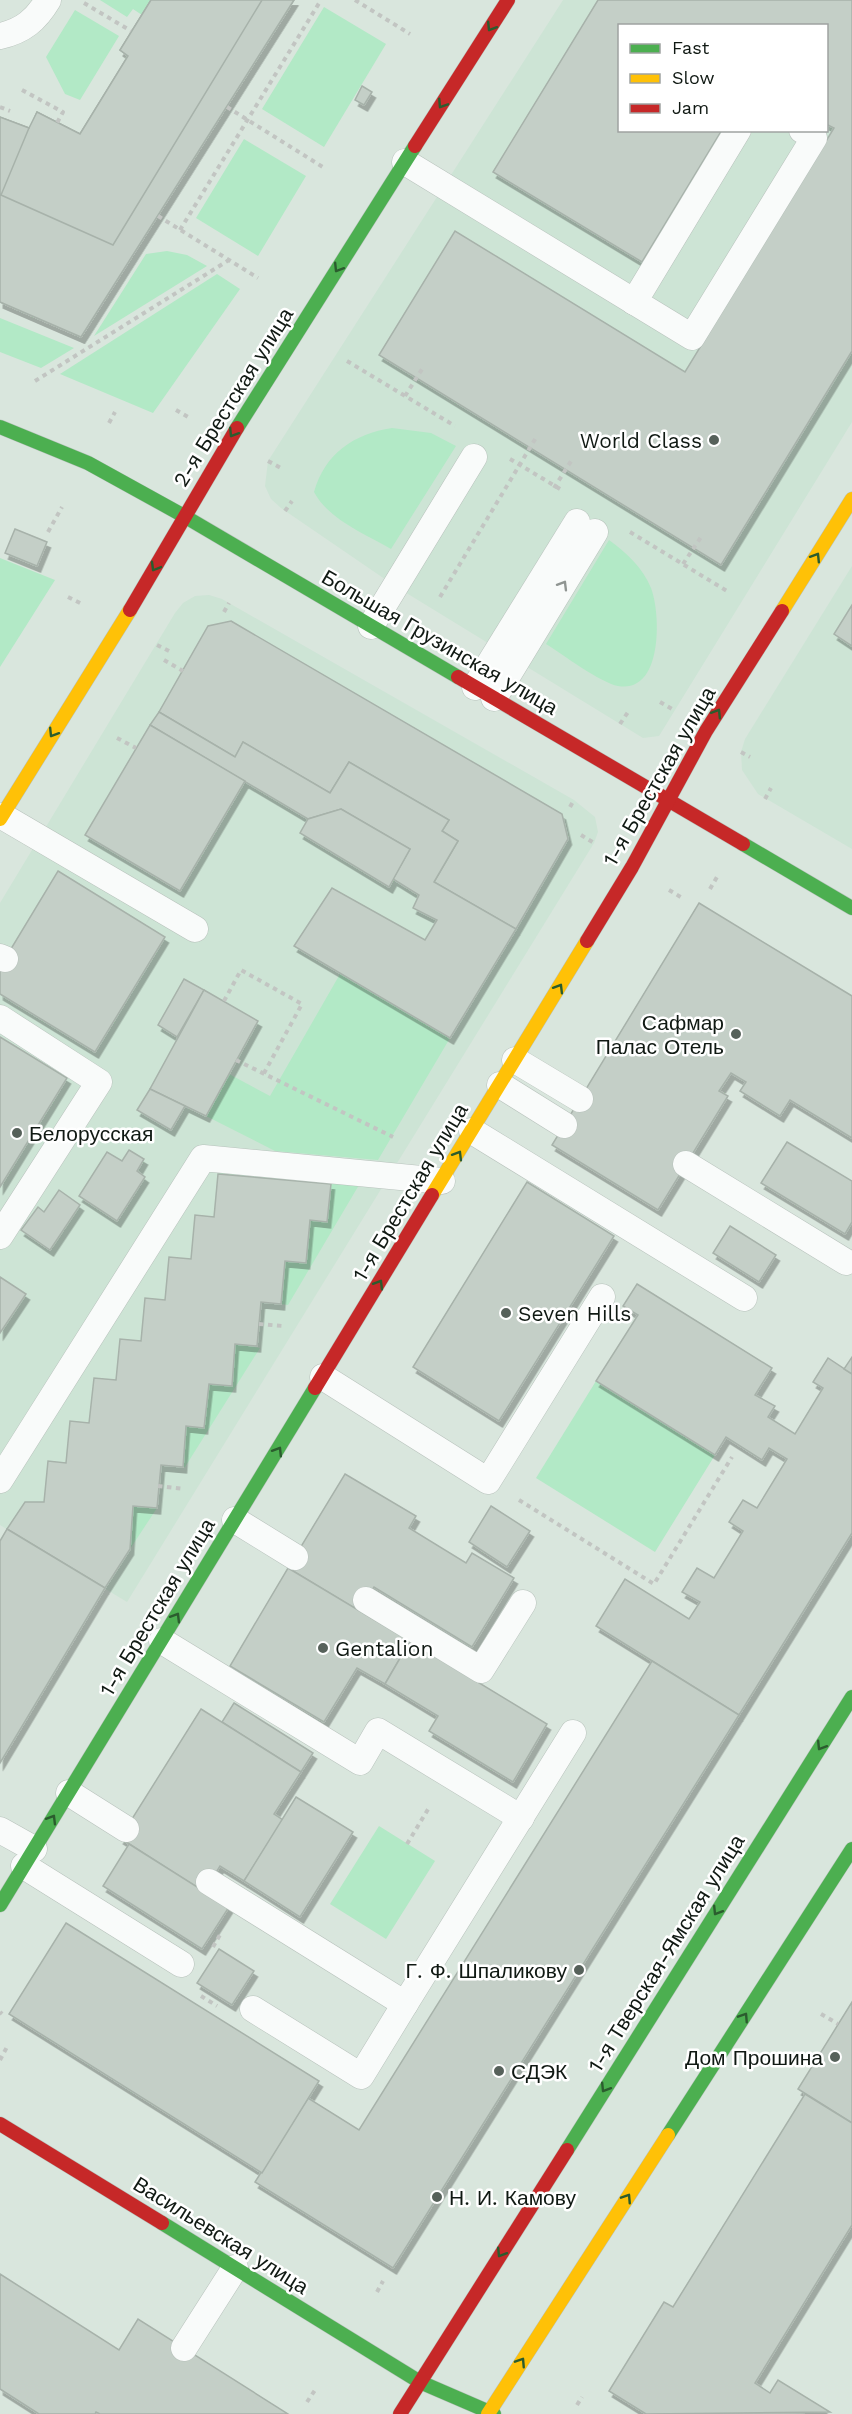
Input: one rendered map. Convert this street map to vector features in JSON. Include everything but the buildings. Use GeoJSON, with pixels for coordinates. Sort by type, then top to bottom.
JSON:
{"type":"FeatureCollection","features":[{"type":"Feature","properties":{"kind":"main road","name":"2-я Брестская улица"},"geometry":{"type":"LineString","coordinates":[[1,817],[229,440],[508,0]]}},
{"type":"Feature","properties":{"kind":"main road","name":"Большая Грузинская улица"},"geometry":{"type":"LineString","coordinates":[[0,427],[88,463],[184,516],[852,908]]}},
{"type":"Feature","properties":{"kind":"main road","name":"1-я Брестская улица"},"geometry":{"type":"LineString","coordinates":[[0,1905],[632,867],[706,731],[852,499]]}},
{"type":"Feature","properties":{"kind":"main road","name":"1-я Тверская-Ямская улица"},"geometry":{"type":"LineString","coordinates":[[400,2414],[852,1697]]}},
{"type":"Feature","properties":{"kind":"main road"},"geometry":{"type":"LineString","coordinates":[[491,2413],[852,1849]]}},
{"type":"Feature","properties":{"kind":"main road","name":"Васильевская улица"},"geometry":{"type":"LineString","coordinates":[[0,2124],[420,2382],[491,2413]]}},
{"type":"Feature","properties":{"kind":"lane"},"geometry":{"type":"LineString","coordinates":[[0,36],[24,28],[35,20],[48,0]]}},
{"type":"Feature","properties":{"kind":"lane"},"geometry":{"type":"LineString","coordinates":[[634,302],[737,132]]}},
{"type":"Feature","properties":{"kind":"lane"},"geometry":{"type":"LineString","coordinates":[[405,162],[692,337],[814,138],[805,132]]}},
{"type":"Feature","properties":{"kind":"lane"},"geometry":{"type":"LineString","coordinates":[[370,626],[474,457]]}},
{"type":"Feature","properties":{"kind":"lane"},"geometry":{"type":"LineString","coordinates":[[586,527],[532,635],[484,692],[586,527]]}},
{"type":"Feature","properties":{"kind":"lane"},"geometry":{"type":"LineString","coordinates":[[1,817],[195,929]]}},
{"type":"Feature","properties":{"kind":"lane"},"geometry":{"type":"LineString","coordinates":[[0,1018],[99,1082],[0,1236]]}},
{"type":"Feature","properties":{"kind":"lane"},"geometry":{"type":"LineString","coordinates":[[515,1060],[580,1099]]}},
{"type":"Feature","properties":{"kind":"lane"},"geometry":{"type":"LineString","coordinates":[[500,1085],[564,1125]]}},
{"type":"Feature","properties":{"kind":"lane"},"geometry":{"type":"LineString","coordinates":[[472,1131],[744,1298]]}},
{"type":"Feature","properties":{"kind":"lane"},"geometry":{"type":"LineString","coordinates":[[0,1480],[203,1158],[442,1181]]}},
{"type":"Feature","properties":{"kind":"lane"},"geometry":{"type":"LineString","coordinates":[[686,1164],[846,1262]]}},
{"type":"Feature","properties":{"kind":"lane"},"geometry":{"type":"LineString","coordinates":[[323,1377],[488,1481],[602,1297]]}},
{"type":"Feature","properties":{"kind":"lane"},"geometry":{"type":"LineString","coordinates":[[235,1520],[295,1557]]}},
{"type":"Feature","properties":{"kind":"lane"},"geometry":{"type":"LineString","coordinates":[[366,1600],[481,1670],[524,1603]]}},
{"type":"Feature","properties":{"kind":"lane"},"geometry":{"type":"LineString","coordinates":[[162,1641],[360,1762],[378,1731],[521,1818]]}},
{"type":"Feature","properties":{"kind":"lane"},"geometry":{"type":"LineString","coordinates":[[253,2009],[361,2076],[573,1733]]}},
{"type":"Feature","properties":{"kind":"lane"},"geometry":{"type":"LineString","coordinates":[[69,1793],[126,1829]]}},
{"type":"Feature","properties":{"kind":"lane"},"geometry":{"type":"LineString","coordinates":[[0,1830],[29,1858],[181,1964]]}},
{"type":"Feature","properties":{"kind":"lane"},"geometry":{"type":"LineString","coordinates":[[209,1882],[405,2004]]}},
{"type":"Feature","properties":{"kind":"lane"},"geometry":{"type":"LineString","coordinates":[[184,2348],[235,2268]]}},
{"type":"Feature","properties":{"kind":"path"},"geometry":{"type":"LineString","coordinates":[[78,0],[132,31]]}},
{"type":"Feature","properties":{"kind":"path"},"geometry":{"type":"LineString","coordinates":[[180,230],[321,0]]}},
{"type":"Feature","properties":{"kind":"path"},"geometry":{"type":"LineString","coordinates":[[355,0],[410,34]]}},
{"type":"Feature","properties":{"kind":"path"},"geometry":{"type":"LineString","coordinates":[[22,90],[63,112],[57,123]]}},
{"type":"Feature","properties":{"kind":"path"},"geometry":{"type":"LineString","coordinates":[[0,107],[10,111]]}},
{"type":"Feature","properties":{"kind":"path"},"geometry":{"type":"LineString","coordinates":[[227,107],[326,169]]}},
{"type":"Feature","properties":{"kind":"path"},"geometry":{"type":"LineString","coordinates":[[158,216],[258,278]]}},
{"type":"Feature","properties":{"kind":"path"},"geometry":{"type":"LineString","coordinates":[[35,381],[229,260]]}},
{"type":"Feature","properties":{"kind":"path"},"geometry":{"type":"LineString","coordinates":[[347,361],[462,430]]}},
{"type":"Feature","properties":{"kind":"path"},"geometry":{"type":"LineString","coordinates":[[405,396],[424,366]]}},
{"type":"Feature","properties":{"kind":"path"},"geometry":{"type":"LineString","coordinates":[[176,410],[188,417]]}},
{"type":"Feature","properties":{"kind":"path"},"geometry":{"type":"LineString","coordinates":[[109,423],[115,412]]}},
{"type":"Feature","properties":{"kind":"path"},"geometry":{"type":"LineString","coordinates":[[440,597],[537,436]]}},
{"type":"Feature","properties":{"kind":"path"},"geometry":{"type":"LineString","coordinates":[[500,453],[565,493]]}},
{"type":"Feature","properties":{"kind":"path"},"geometry":{"type":"LineString","coordinates":[[268,461],[281,468]]}},
{"type":"Feature","properties":{"kind":"path"},"geometry":{"type":"LineString","coordinates":[[285,511],[292,501]]}},
{"type":"Feature","properties":{"kind":"path"},"geometry":{"type":"LineString","coordinates":[[48,532],[62,507]]}},
{"type":"Feature","properties":{"kind":"path"},"geometry":{"type":"LineString","coordinates":[[624,528],[727,591]]}},
{"type":"Feature","properties":{"kind":"path"},"geometry":{"type":"LineString","coordinates":[[683,564],[701,537]]}},
{"type":"Feature","properties":{"kind":"path"},"geometry":{"type":"LineString","coordinates":[[68,597],[84,605]]}},
{"type":"Feature","properties":{"kind":"path"},"geometry":{"type":"LineString","coordinates":[[224,612],[229,603]]}},
{"type":"Feature","properties":{"kind":"path"},"geometry":{"type":"LineString","coordinates":[[157,645],[169,651]]}},
{"type":"Feature","properties":{"kind":"path"},"geometry":{"type":"LineString","coordinates":[[164,660],[183,671]]}},
{"type":"Feature","properties":{"kind":"path"},"geometry":{"type":"LineString","coordinates":[[660,702],[675,711]]}},
{"type":"Feature","properties":{"kind":"path"},"geometry":{"type":"LineString","coordinates":[[620,724],[628,712]]}},
{"type":"Feature","properties":{"kind":"path"},"geometry":{"type":"LineString","coordinates":[[117,738],[136,748]]}},
{"type":"Feature","properties":{"kind":"path"},"geometry":{"type":"LineString","coordinates":[[741,752],[750,757]]}},
{"type":"Feature","properties":{"kind":"path"},"geometry":{"type":"LineString","coordinates":[[765,798],[771,788]]}},
{"type":"Feature","properties":{"kind":"path"},"geometry":{"type":"LineString","coordinates":[[570,807],[574,800]]}},
{"type":"Feature","properties":{"kind":"path"},"geometry":{"type":"LineString","coordinates":[[581,835],[594,843]]}},
{"type":"Feature","properties":{"kind":"path"},"geometry":{"type":"LineString","coordinates":[[710,889],[718,875]]}},
{"type":"Feature","properties":{"kind":"path"},"geometry":{"type":"LineString","coordinates":[[669,890],[684,899]]}},
{"type":"Feature","properties":{"kind":"path"},"geometry":{"type":"LineString","coordinates":[[224,1001],[241,970],[302,1004],[263,1075]]}},
{"type":"Feature","properties":{"kind":"path"},"geometry":{"type":"LineString","coordinates":[[236,1060],[396,1138]]}},
{"type":"Feature","properties":{"kind":"path"},"geometry":{"type":"LineString","coordinates":[[259,1324],[283,1326]]}},
{"type":"Feature","properties":{"kind":"path"},"geometry":{"type":"LineString","coordinates":[[488,1481],[654,1584],[732,1457]]}},
{"type":"Feature","properties":{"kind":"path"},"geometry":{"type":"LineString","coordinates":[[158,1486],[184,1489]]}},
{"type":"Feature","properties":{"kind":"path"},"geometry":{"type":"LineString","coordinates":[[407,1844],[449,1774]]}},
{"type":"Feature","properties":{"kind":"path"},"geometry":{"type":"LineString","coordinates":[[241,1902],[209,1953],[181,1964],[189,1988],[224,2011],[233,2016],[253,2009]]}},
{"type":"Feature","properties":{"kind":"path"},"geometry":{"type":"LineString","coordinates":[[821,2014],[838,2024]]}},
{"type":"Feature","properties":{"kind":"path"},"geometry":{"type":"LineString","coordinates":[[0,2060],[8,2045]]}},
{"type":"Feature","properties":{"kind":"path"},"geometry":{"type":"LineString","coordinates":[[376,2292],[383,2281]]}},
{"type":"Feature","properties":{"kind":"path"},"geometry":{"type":"LineString","coordinates":[[307,2402],[315,2390]]}},
{"type":"Feature","properties":{"kind":"path"},"geometry":{"type":"LineString","coordinates":[[577,2405],[582,2397]]}},
{"type":"Feature","properties":{"kind":"shaded area"},"geometry":{"type":"Polygon","coordinates":[[[563,0],[852,0],[852,422],[659,736],[643,738],[395,586],[281,508],[271,499],[265,486],[268,461],[563,0]]]}},
{"type":"Feature","properties":{"kind":"shaded area"},"geometry":{"type":"Polygon","coordinates":[[[852,566],[852,849],[758,794],[742,770],[741,752],[745,739],[852,566]]]}},
{"type":"Feature","properties":{"kind":"shaded area"},"geometry":{"type":"Polygon","coordinates":[[[209,595],[222,599],[574,800],[595,817],[598,832],[594,843],[127,1602],[0,1525],[0,903],[175,613],[183,603],[195,596],[209,595]]]}},
{"type":"Feature","properties":{"kind":"green space"},"geometry":{"type":"Polygon","coordinates":[[[100,0],[151,0],[142,15],[133,9],[127,17],[100,0]]]}},
{"type":"Feature","properties":{"kind":"green space"},"geometry":{"type":"Polygon","coordinates":[[[324,7],[386,44],[324,147],[262,109],[324,7]]]}},
{"type":"Feature","properties":{"kind":"green space"},"geometry":{"type":"Polygon","coordinates":[[[75,10],[119,36],[80,100],[65,94],[46,57],[75,10]]]}},
{"type":"Feature","properties":{"kind":"green space"},"geometry":{"type":"Polygon","coordinates":[[[244,139],[306,176],[258,256],[196,218],[244,139]]]}},
{"type":"Feature","properties":{"kind":"green space"},"geometry":{"type":"Polygon","coordinates":[[[167,251],[187,255],[207,266],[94,336],[146,254],[167,251]]]}},
{"type":"Feature","properties":{"kind":"green space"},"geometry":{"type":"Polygon","coordinates":[[[217,274],[240,289],[153,413],[60,374],[217,274]]]}},
{"type":"Feature","properties":{"kind":"green space"},"geometry":{"type":"Polygon","coordinates":[[[0,318],[74,348],[41,368],[0,352],[0,318]]]}},
{"type":"Feature","properties":{"kind":"green space"},"geometry":{"type":"Polygon","coordinates":[[[392,428],[431,433],[456,446],[391,549],[338,518],[320,502],[314,492],[325,466],[333,456],[365,435],[392,428]]]}},
{"type":"Feature","properties":{"kind":"green space"},"geometry":{"type":"Polygon","coordinates":[[[609,540],[639,567],[648,581],[654,600],[657,633],[655,650],[644,678],[633,685],[618,686],[602,680],[546,644],[609,540]]]}},
{"type":"Feature","properties":{"kind":"green space"},"geometry":{"type":"Polygon","coordinates":[[[0,558],[55,580],[0,667],[0,558]]]}},
{"type":"Feature","properties":{"kind":"green space"},"geometry":{"type":"Polygon","coordinates":[[[340,974],[450,1038],[378,1160],[275,1151],[206,1116],[229,1074],[270,1096],[340,974]]]}},
{"type":"Feature","properties":{"kind":"green space"},"geometry":{"type":"Polygon","coordinates":[[[219,1171],[359,1185],[288,1305],[281,1304],[285,1261],[310,1220],[327,1221],[331,1184],[219,1174],[219,1171]]]}},
{"type":"Feature","properties":{"kind":"green space"},"geometry":{"type":"Polygon","coordinates":[[[235,1344],[260,1348],[183,1467],[186,1426],[204,1428],[209,1384],[232,1386],[235,1344]]]}},
{"type":"Feature","properties":{"kind":"green space"},"geometry":{"type":"Polygon","coordinates":[[[596,1381],[715,1455],[655,1552],[536,1478],[596,1381]]]}},
{"type":"Feature","properties":{"kind":"green space"},"geometry":{"type":"Polygon","coordinates":[[[133,1506],[157,1508],[130,1549],[133,1506]]]}},
{"type":"Feature","properties":{"kind":"green space"},"geometry":{"type":"Polygon","coordinates":[[[379,1826],[435,1861],[386,1939],[330,1904],[379,1826]]]}},
{"type":"Feature","properties":{"kind":"traffic: fast"},"geometry":{"type":"LineString","coordinates":[[237,428],[415,146]]}},
{"type":"Feature","properties":{"kind":"traffic: fast"},"geometry":{"type":"LineString","coordinates":[[0,427],[88,463],[184,516],[458,677]]}},
{"type":"Feature","properties":{"kind":"traffic: fast"},"geometry":{"type":"LineString","coordinates":[[743,844],[852,908]]}},
{"type":"Feature","properties":{"kind":"traffic: fast"},"geometry":{"type":"LineString","coordinates":[[0,1905],[315,1388]]}},
{"type":"Feature","properties":{"kind":"traffic: fast"},"geometry":{"type":"LineString","coordinates":[[567,2150],[852,1697]]}},
{"type":"Feature","properties":{"kind":"traffic: fast"},"geometry":{"type":"LineString","coordinates":[[668,2135],[852,1849]]}},
{"type":"Feature","properties":{"kind":"traffic: fast"},"geometry":{"type":"LineString","coordinates":[[162,2223],[420,2382],[494,2414]]}},
{"type":"Feature","properties":{"kind":"traffic: slow"},"geometry":{"type":"LineString","coordinates":[[782,611],[852,499]]}},
{"type":"Feature","properties":{"kind":"traffic: slow"},"geometry":{"type":"LineString","coordinates":[[0,819],[130,610]]}},
{"type":"Feature","properties":{"kind":"traffic: slow"},"geometry":{"type":"LineString","coordinates":[[432,1195],[587,941]]}},
{"type":"Feature","properties":{"kind":"traffic: slow"},"geometry":{"type":"LineString","coordinates":[[488,2414],[668,2135]]}},
{"type":"Feature","properties":{"kind":"traffic: jam"},"geometry":{"type":"LineString","coordinates":[[415,146],[508,0]]}},
{"type":"Feature","properties":{"kind":"traffic: jam"},"geometry":{"type":"LineString","coordinates":[[130,610],[237,428]]}},
{"type":"Feature","properties":{"kind":"traffic: jam"},"geometry":{"type":"LineString","coordinates":[[587,941],[632,867],[706,731],[782,611]]}},
{"type":"Feature","properties":{"kind":"traffic: jam"},"geometry":{"type":"LineString","coordinates":[[458,677],[743,844]]}},
{"type":"Feature","properties":{"kind":"traffic: jam"},"geometry":{"type":"LineString","coordinates":[[315,1388],[432,1195]]}},
{"type":"Feature","properties":{"kind":"traffic: jam"},"geometry":{"type":"LineString","coordinates":[[0,2124],[162,2223]]}},
{"type":"Feature","properties":{"kind":"traffic: jam"},"geometry":{"type":"LineString","coordinates":[[400,2414],[567,2150]]}},
{"type":"Feature","properties":{"kind":"place","name":"World Class"},"geometry":{"type":"Point","coordinates":[714,440]}},
{"type":"Feature","properties":{"kind":"place","name":"Сафмар Палас Отель"},"geometry":{"type":"Point","coordinates":[736,1034]}},
{"type":"Feature","properties":{"kind":"place","name":"Белорусская"},"geometry":{"type":"Point","coordinates":[17,1133]}},
{"type":"Feature","properties":{"kind":"place","name":"Seven Hills"},"geometry":{"type":"Point","coordinates":[506,1313]}},
{"type":"Feature","properties":{"kind":"place","name":"Gentalion"},"geometry":{"type":"Point","coordinates":[323,1648]}},
{"type":"Feature","properties":{"kind":"place","name":"Г. Ф. Шпаликову"},"geometry":{"type":"Point","coordinates":[579,1970]}},
{"type":"Feature","properties":{"kind":"place","name":"Дом Прошина"},"geometry":{"type":"Point","coordinates":[835,2057]}},
{"type":"Feature","properties":{"kind":"place","name":"СДЭК"},"geometry":{"type":"Point","coordinates":[499,2071]}},
{"type":"Feature","properties":{"kind":"place","name":"Н. И. Камову"},"geometry":{"type":"Point","coordinates":[437,2197]}}]}
